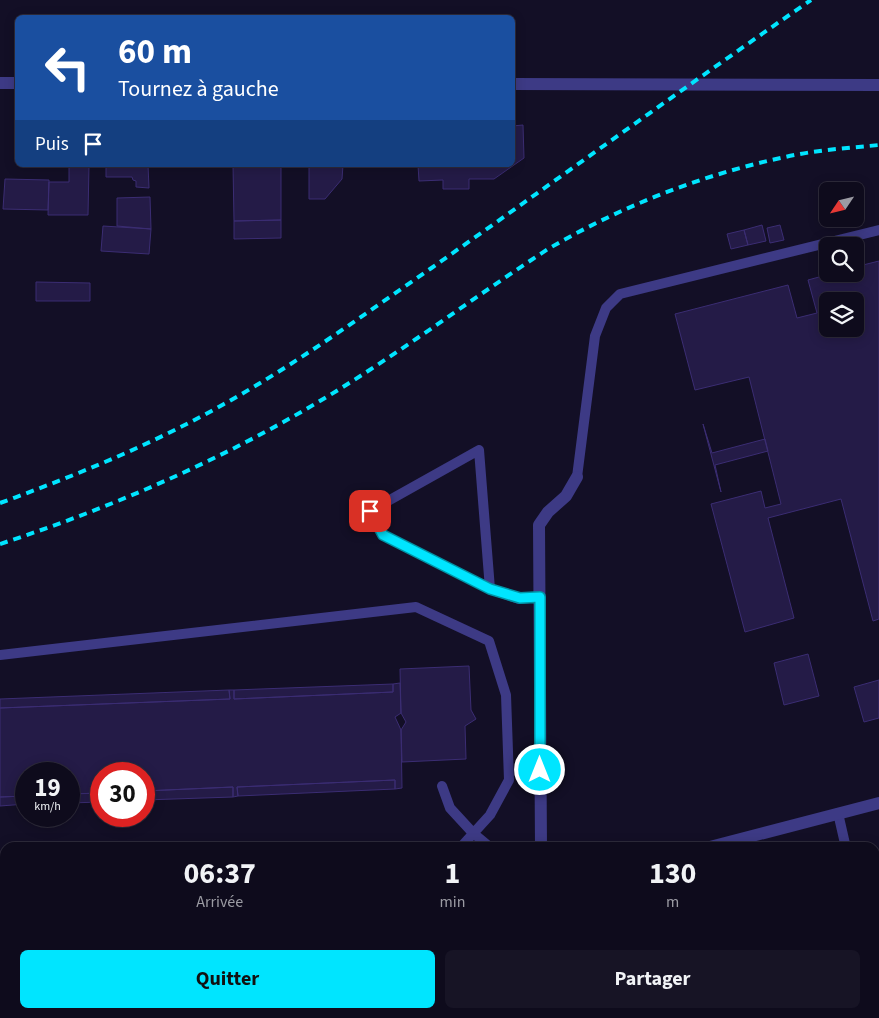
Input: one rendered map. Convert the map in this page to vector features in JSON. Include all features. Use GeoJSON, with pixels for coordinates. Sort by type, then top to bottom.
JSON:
{"type":"FeatureCollection","features":[{"type":"Feature","properties":{"kind":"street"},"geometry":{"type":"LineString","coordinates":[[0,83],[15,83]]}},
{"type":"Feature","properties":{"kind":"street"},"geometry":{"type":"LineString","coordinates":[[515,84],[879,85]]}},
{"type":"Feature","properties":{"kind":"street"},"geometry":{"type":"LineString","coordinates":[[541,842],[539,525],[548,512],[566,496],[577,477]]}},
{"type":"Feature","properties":{"kind":"street"},"geometry":{"type":"LineString","coordinates":[[729,842],[879,803]]}},
{"type":"Feature","properties":{"kind":"lane"},"geometry":{"type":"LineString","coordinates":[[577,477],[595,336],[606,308],[620,294],[879,230]]}},
{"type":"Feature","properties":{"kind":"lane"},"geometry":{"type":"LineString","coordinates":[[490,589],[479,450],[370,511],[383,535],[490,589],[520,598],[540,597]]}},
{"type":"Feature","properties":{"kind":"lane"},"geometry":{"type":"LineString","coordinates":[[0,655],[416,606],[489,641],[506,695],[509,780],[490,815],[465,842]]}},
{"type":"Feature","properties":{"kind":"lane"},"geometry":{"type":"LineString","coordinates":[[442,786],[450,808],[484,842]]}},
{"type":"Feature","properties":{"kind":"lane"},"geometry":{"type":"LineString","coordinates":[[838,813],[845,842]]}},
{"type":"Feature","properties":{"kind":"building"},"geometry":{"type":"Polygon","coordinates":[[[523,125],[524,158],[515,164],[515,126],[523,125]]]}},
{"type":"Feature","properties":{"kind":"building"},"geometry":{"type":"Polygon","coordinates":[[[69,167],[89,167],[88,215],[48,215],[49,182],[69,182],[69,167]]]}},
{"type":"Feature","properties":{"kind":"building"},"geometry":{"type":"Polygon","coordinates":[[[106,167],[148,167],[149,188],[136,187],[136,181],[132,177],[106,177],[106,167]]]}},
{"type":"Feature","properties":{"kind":"building"},"geometry":{"type":"Polygon","coordinates":[[[233,167],[281,167],[281,220],[234,221],[233,167]]]}},
{"type":"Feature","properties":{"kind":"building"},"geometry":{"type":"Polygon","coordinates":[[[309,167],[343,167],[342,179],[325,199],[309,199],[309,167]]]}},
{"type":"Feature","properties":{"kind":"building"},"geometry":{"type":"Polygon","coordinates":[[[418,167],[511,167],[494,179],[469,179],[469,189],[443,189],[443,180],[419,181],[418,167]]]}},
{"type":"Feature","properties":{"kind":"building"},"geometry":{"type":"Polygon","coordinates":[[[5,179],[49,180],[48,210],[3,209],[5,179]]]}},
{"type":"Feature","properties":{"kind":"building"},"geometry":{"type":"Polygon","coordinates":[[[150,197],[151,229],[117,226],[117,198],[150,197]]]}},
{"type":"Feature","properties":{"kind":"building"},"geometry":{"type":"Polygon","coordinates":[[[281,220],[281,238],[234,239],[234,221],[281,220]]]}},
{"type":"Feature","properties":{"kind":"building"},"geometry":{"type":"Polygon","coordinates":[[[762,225],[766,241],[748,245],[744,230],[762,225]]]}},
{"type":"Feature","properties":{"kind":"building"},"geometry":{"type":"Polygon","coordinates":[[[780,225],[784,240],[770,243],[767,228],[780,225]]]}},
{"type":"Feature","properties":{"kind":"building"},"geometry":{"type":"Polygon","coordinates":[[[103,226],[151,229],[149,254],[101,251],[103,226]]]}},
{"type":"Feature","properties":{"kind":"building"},"geometry":{"type":"Polygon","coordinates":[[[744,230],[748,245],[731,249],[727,234],[744,230]]]}},
{"type":"Feature","properties":{"kind":"building"},"geometry":{"type":"Polygon","coordinates":[[[879,261],[879,619],[873,621],[841,499],[768,518],[794,618],[745,632],[711,504],[761,491],[765,508],[781,504],[749,377],[695,390],[675,314],[788,285],[797,318],[817,313],[808,280],[819,277],[819,282],[864,282],[864,265],[879,261]]]}},
{"type":"Feature","properties":{"kind":"building"},"geometry":{"type":"Polygon","coordinates":[[[36,282],[90,283],[90,301],[36,301],[36,282]]]}},
{"type":"Feature","properties":{"kind":"building"},"geometry":{"type":"Polygon","coordinates":[[[703,424],[712,453],[765,439],[768,451],[715,465],[721,492],[703,424]]]}},
{"type":"Feature","properties":{"kind":"building"},"geometry":{"type":"Polygon","coordinates":[[[808,654],[819,696],[784,705],[774,663],[808,654]]]}},
{"type":"Feature","properties":{"kind":"building"},"geometry":{"type":"Polygon","coordinates":[[[469,666],[471,710],[476,719],[465,726],[466,759],[402,762],[401,730],[406,722],[401,713],[400,669],[469,666]]]}},
{"type":"Feature","properties":{"kind":"building"},"geometry":{"type":"Polygon","coordinates":[[[879,680],[879,718],[864,722],[854,687],[879,680]]]}},
{"type":"Feature","properties":{"kind":"building"},"geometry":{"type":"Polygon","coordinates":[[[400,683],[401,713],[395,717],[401,730],[402,788],[395,789],[395,780],[237,787],[238,796],[233,797],[233,787],[155,791],[155,762],[90,762],[90,793],[80,794],[80,762],[15,762],[15,796],[0,797],[0,708],[230,699],[229,690],[234,690],[234,699],[393,692],[393,684],[400,683]]]}},
{"type":"Feature","properties":{"kind":"building"},"geometry":{"type":"Polygon","coordinates":[[[393,684],[393,692],[234,699],[234,690],[393,684]]]}},
{"type":"Feature","properties":{"kind":"building"},"geometry":{"type":"Polygon","coordinates":[[[229,690],[230,699],[0,708],[0,699],[229,690]]]}},
{"type":"Feature","properties":{"kind":"building"},"geometry":{"type":"Polygon","coordinates":[[[395,780],[395,789],[238,796],[237,787],[395,780]]]}},
{"type":"Feature","properties":{"kind":"building"},"geometry":{"type":"Polygon","coordinates":[[[233,787],[233,797],[155,800],[155,791],[233,787]]]}},
{"type":"Feature","properties":{"kind":"building"},"geometry":{"type":"Polygon","coordinates":[[[90,793],[90,802],[80,803],[80,794],[90,793]]]}},
{"type":"Feature","properties":{"kind":"building"},"geometry":{"type":"Polygon","coordinates":[[[15,796],[15,805],[0,806],[0,797],[15,796]]]}},
{"type":"Feature","properties":{"kind":"railway"},"geometry":{"type":"LineString","coordinates":[[0,503],[142,446],[197,419],[277,373],[430,269],[811,0]]}},
{"type":"Feature","properties":{"kind":"railway"},"geometry":{"type":"LineString","coordinates":[[0,544],[119,501],[196,467],[271,429],[339,390],[548,249],[604,219],[663,194],[754,164],[808,153],[879,145]]}},
{"type":"Feature","properties":{"kind":"route"},"geometry":{"type":"LineString","coordinates":[[370,511],[383,535],[490,589],[520,598],[540,597],[540,770]]}}]}
